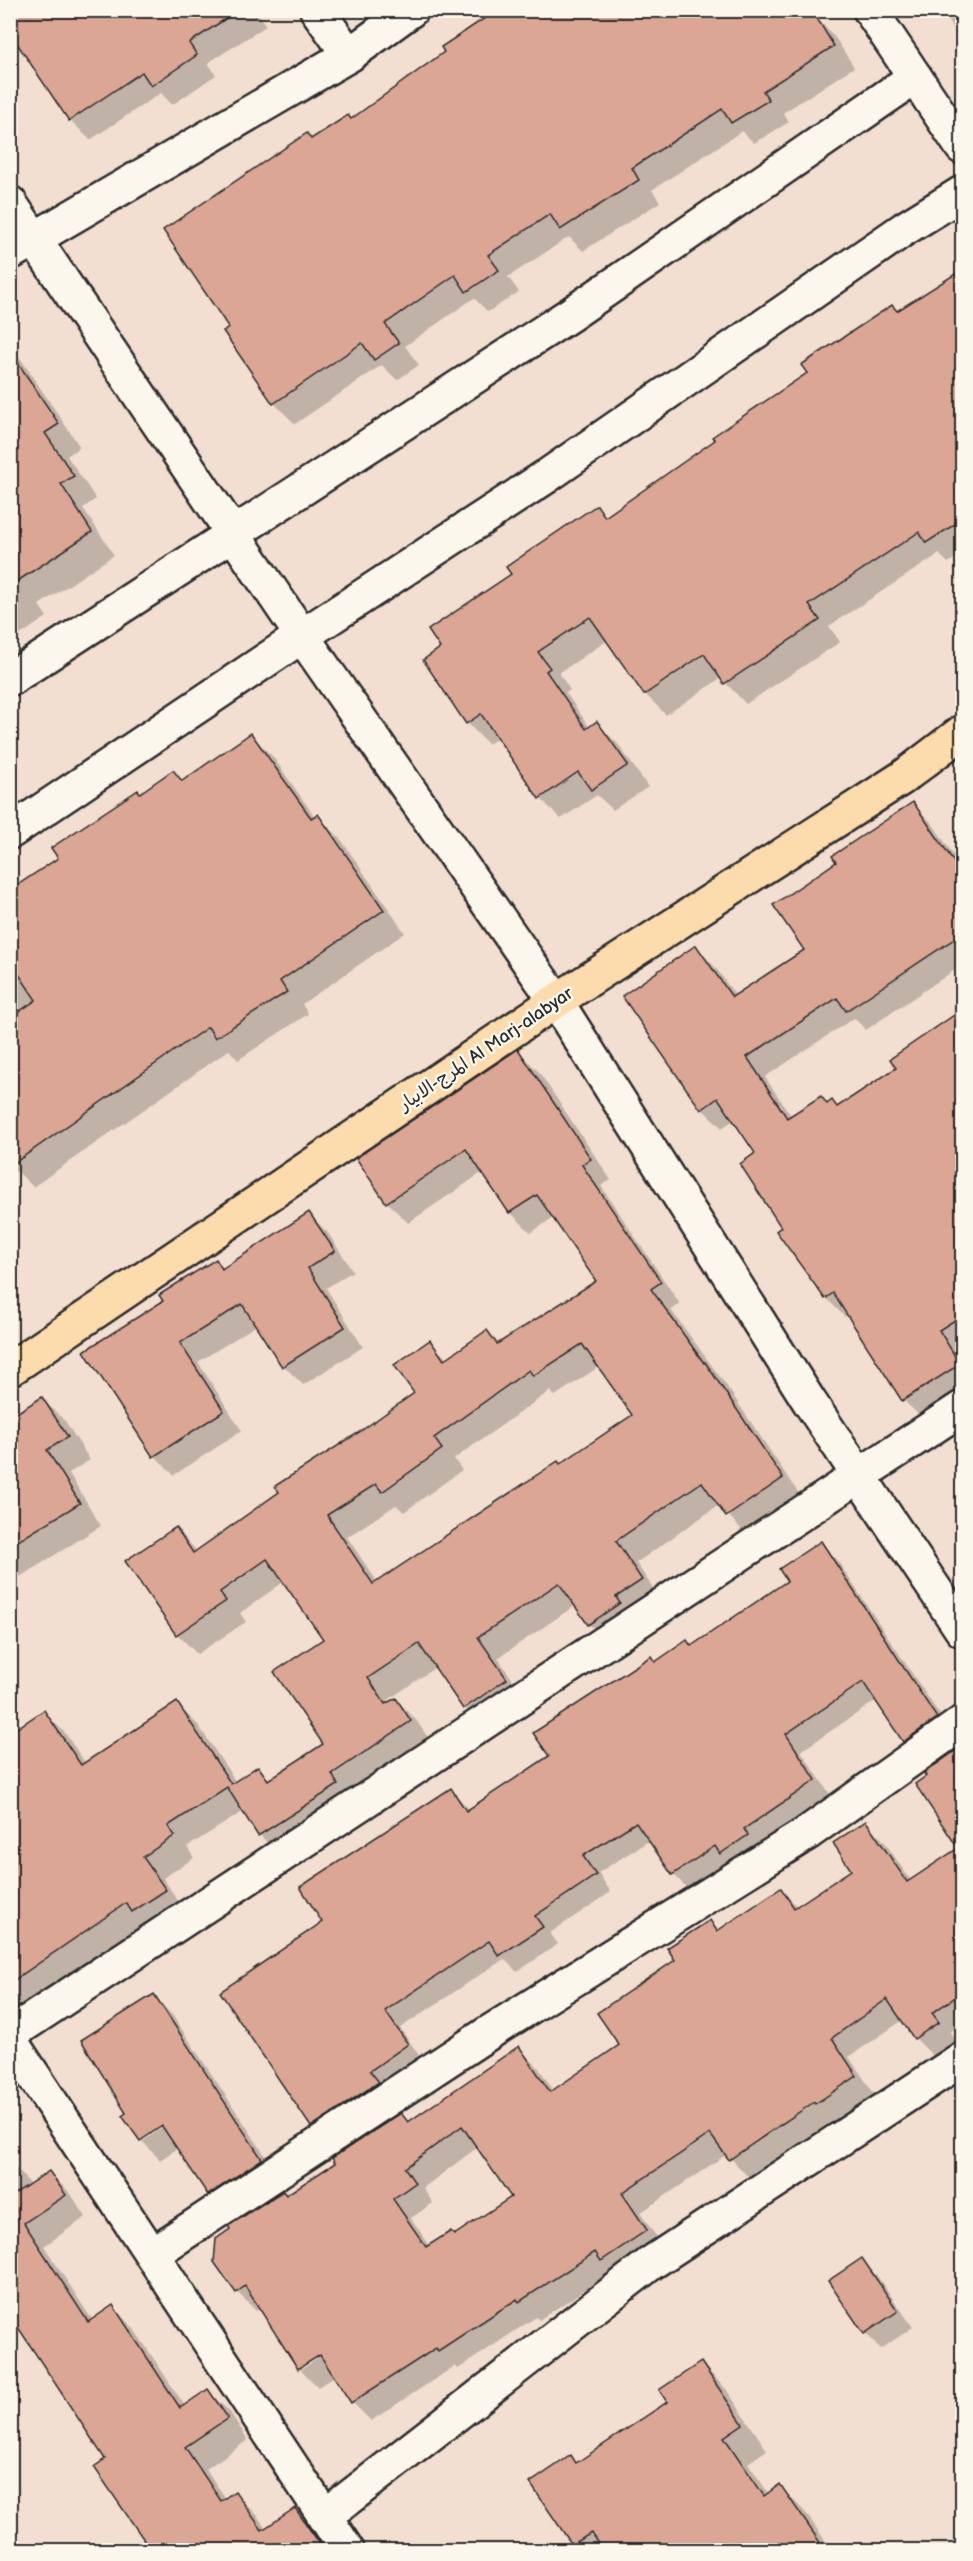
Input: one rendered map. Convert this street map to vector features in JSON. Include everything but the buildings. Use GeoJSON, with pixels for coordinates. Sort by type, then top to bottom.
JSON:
{"type":"FeatureCollection","features":[{"type":"Feature","properties":{"kind":"main road","name":"المرج-الابيار Al Marj-alabyar"},"geometry":{"type":"LineString","coordinates":[[10,1369],[556,1001],[902,778],[963,732]]}},
{"type":"Feature","properties":{"kind":"street"},"geometry":{"type":"LineString","coordinates":[[316,10],[349,55]]}},
{"type":"Feature","properties":{"kind":"street"},"geometry":{"type":"LineString","coordinates":[[22,245],[349,55],[411,10]]}},
{"type":"Feature","properties":{"kind":"street"},"geometry":{"type":"LineString","coordinates":[[870,10],[963,147]]}},
{"type":"Feature","properties":{"kind":"street"},"geometry":{"type":"LineString","coordinates":[[10,679],[571,314],[915,77]]}},
{"type":"Feature","properties":{"kind":"street"},"geometry":{"type":"LineString","coordinates":[[10,832],[302,636],[547,476],[904,229],[963,193]]}},
{"type":"Feature","properties":{"kind":"street"},"geometry":{"type":"LineString","coordinates":[[10,203],[22,245],[233,532],[302,636],[556,1001],[809,1401],[963,1630]]}},
{"type":"Feature","properties":{"kind":"street"},"geometry":{"type":"LineString","coordinates":[[10,2034],[963,1408]]}},
{"type":"Feature","properties":{"kind":"street"},"geometry":{"type":"LineString","coordinates":[[152,2254],[490,2032],[806,1834],[963,1723]]}},
{"type":"Feature","properties":{"kind":"street"},"geometry":{"type":"LineString","coordinates":[[10,2040],[267,2433],[347,2550]]}},
{"type":"Feature","properties":{"kind":"street"},"geometry":{"type":"LineString","coordinates":[[324,2517],[651,2263],[963,2059]]}}]}
